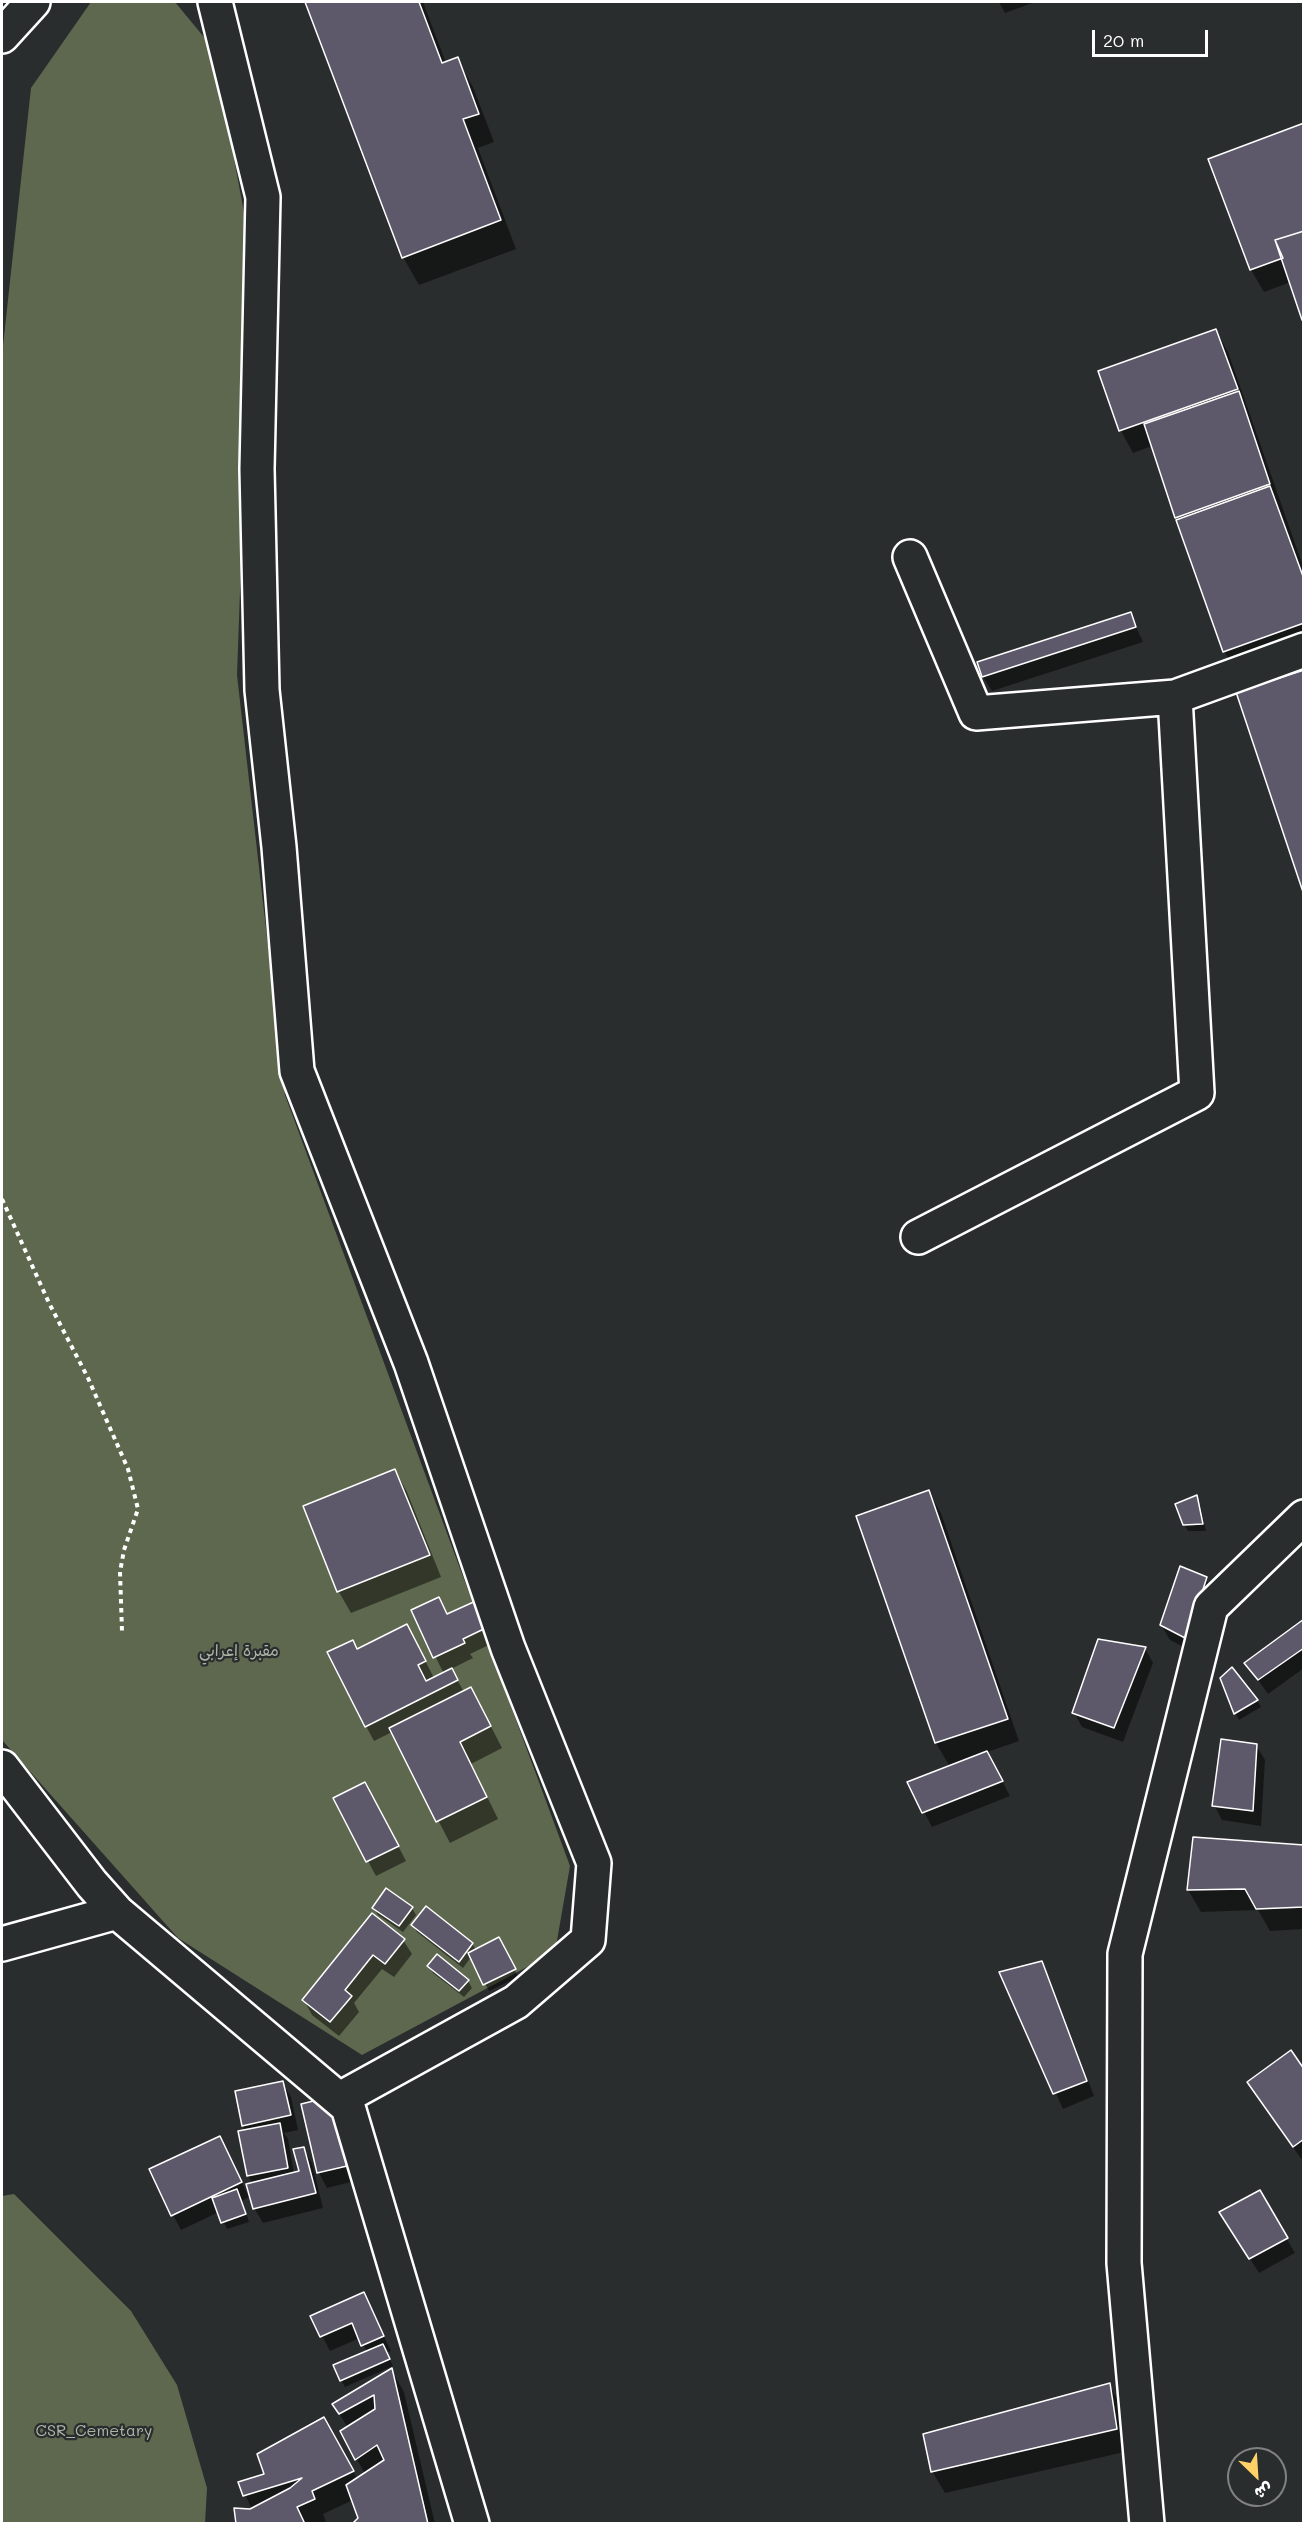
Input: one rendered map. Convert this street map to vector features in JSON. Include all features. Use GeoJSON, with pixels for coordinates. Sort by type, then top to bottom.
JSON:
{"type":"FeatureCollection","features":[{"type":"Feature","properties":{"kind":"street"},"geometry":{"type":"LineString","coordinates":[[2,36],[33,2]]}},
{"type":"Feature","properties":{"kind":"street"},"geometry":{"type":"LineString","coordinates":[[215,2],[263,197],[257,469],[262,690],[279,847],[297,1071],[411,1363],[508,1648],[594,1863],[588,1940],[516,2002],[340,2099]]}},
{"type":"Feature","properties":{"kind":"street"},"geometry":{"type":"LineString","coordinates":[[910,557],[976,713],[1175,697],[1304,650]]}},
{"type":"Feature","properties":{"kind":"street"},"geometry":{"type":"LineString","coordinates":[[918,1237],[1197,1094],[1175,697]]}},
{"type":"Feature","properties":{"kind":"street"},"geometry":{"type":"LineString","coordinates":[[1148,2523],[1124,2263],[1125,1954],[1211,1607],[1304,1516]]}},
{"type":"Feature","properties":{"kind":"street"},"geometry":{"type":"LineString","coordinates":[[2,1767],[92,1884],[117,1912],[348,2107],[472,2523]]}},
{"type":"Feature","properties":{"kind":"street"},"geometry":{"type":"LineString","coordinates":[[2,1944],[117,1912]]}},
{"type":"Feature","properties":{"kind":"path"},"geometry":{"type":"LineString","coordinates":[[2,1199],[129,1469],[138,1509],[124,1550],[120,1572],[122,1631]]}},
{"type":"Feature","properties":{"kind":"green space","name":"مقبرة إعرابي"},"geometry":{"type":"Polygon","coordinates":[[[91,2],[175,2],[208,42],[228,126],[252,256],[237,675],[285,1095],[570,1866],[555,1952],[362,2055],[178,1938],[2,1740],[2,355],[31,88],[91,2]]]}},
{"type":"Feature","properties":{"kind":"green space","name":"CSR_Cemetary"},"geometry":{"type":"Polygon","coordinates":[[[14,2194],[131,2311],[177,2385],[207,2488],[205,2523],[2,2523],[2,2196],[14,2194]]]}},
{"type":"Feature","properties":{"kind":"building"},"geometry":{"type":"Polygon","coordinates":[[[305,2],[419,2],[442,63],[458,57],[479,114],[463,119],[501,220],[402,258],[305,2]]]}},
{"type":"Feature","properties":{"kind":"building"},"geometry":{"type":"Polygon","coordinates":[[[1304,123],[1304,231],[1275,240],[1283,258],[1250,270],[1208,159],[1304,123]]]}},
{"type":"Feature","properties":{"kind":"building"},"geometry":{"type":"Polygon","coordinates":[[[1304,231],[1304,320],[1302,320],[1275,240],[1304,231]]]}},
{"type":"Feature","properties":{"kind":"building"},"geometry":{"type":"Polygon","coordinates":[[[1216,329],[1238,389],[1119,431],[1098,371],[1216,329]]]}},
{"type":"Feature","properties":{"kind":"building"},"geometry":{"type":"Polygon","coordinates":[[[1239,391],[1270,484],[1175,518],[1144,424],[1239,391]]]}},
{"type":"Feature","properties":{"kind":"building"},"geometry":{"type":"Polygon","coordinates":[[[1270,486],[1304,579],[1304,623],[1223,652],[1176,520],[1270,486]]]}},
{"type":"Feature","properties":{"kind":"building"},"geometry":{"type":"Polygon","coordinates":[[[1131,612],[1136,627],[982,677],[977,662],[1131,612]]]}},
{"type":"Feature","properties":{"kind":"building"},"geometry":{"type":"Polygon","coordinates":[[[1304,670],[1304,895],[1236,692],[1304,670]]]}},
{"type":"Feature","properties":{"kind":"building"},"geometry":{"type":"Polygon","coordinates":[[[395,1469],[430,1555],[337,1592],[303,1506],[395,1469]]]}},
{"type":"Feature","properties":{"kind":"building"},"geometry":{"type":"Polygon","coordinates":[[[929,1490],[1008,1719],[935,1743],[856,1516],[929,1490]]]}},
{"type":"Feature","properties":{"kind":"building"},"geometry":{"type":"Polygon","coordinates":[[[1197,1495],[1203,1524],[1183,1525],[1175,1504],[1197,1495]]]}},
{"type":"Feature","properties":{"kind":"building"},"geometry":{"type":"Polygon","coordinates":[[[1180,1566],[1207,1577],[1187,1639],[1160,1625],[1180,1566]]]}},
{"type":"Feature","properties":{"kind":"building"},"geometry":{"type":"Polygon","coordinates":[[[439,1597],[447,1614],[478,1600],[490,1626],[463,1639],[465,1643],[433,1658],[411,1610],[439,1597]]]}},
{"type":"Feature","properties":{"kind":"building"},"geometry":{"type":"Polygon","coordinates":[[[1304,1619],[1304,1648],[1258,1680],[1244,1663],[1304,1619]]]}},
{"type":"Feature","properties":{"kind":"building"},"geometry":{"type":"Polygon","coordinates":[[[407,1624],[426,1661],[418,1665],[426,1681],[452,1668],[458,1680],[365,1727],[327,1652],[353,1640],[357,1649],[407,1624]]]}},
{"type":"Feature","properties":{"kind":"building"},"geometry":{"type":"Polygon","coordinates":[[[1098,1639],[1146,1647],[1114,1728],[1072,1713],[1098,1639]]]}},
{"type":"Feature","properties":{"kind":"building"},"geometry":{"type":"Polygon","coordinates":[[[1232,1667],[1258,1700],[1234,1714],[1220,1678],[1232,1667]]]}},
{"type":"Feature","properties":{"kind":"building"},"geometry":{"type":"Polygon","coordinates":[[[471,1687],[491,1726],[460,1742],[487,1797],[436,1822],[389,1728],[471,1687]]]}},
{"type":"Feature","properties":{"kind":"building"},"geometry":{"type":"Polygon","coordinates":[[[1221,1739],[1257,1744],[1253,1811],[1212,1806],[1221,1739]]]}},
{"type":"Feature","properties":{"kind":"building"},"geometry":{"type":"Polygon","coordinates":[[[987,1751],[1003,1781],[922,1813],[907,1782],[987,1751]]]}},
{"type":"Feature","properties":{"kind":"building"},"geometry":{"type":"Polygon","coordinates":[[[365,1782],[399,1846],[366,1862],[333,1798],[365,1782]]]}},
{"type":"Feature","properties":{"kind":"building"},"geometry":{"type":"Polygon","coordinates":[[[1193,1837],[1304,1845],[1304,1907],[1256,1909],[1245,1889],[1187,1890],[1193,1837]]]}},
{"type":"Feature","properties":{"kind":"building"},"geometry":{"type":"Polygon","coordinates":[[[386,1888],[413,1907],[399,1926],[372,1908],[386,1888]]]}},
{"type":"Feature","properties":{"kind":"building"},"geometry":{"type":"Polygon","coordinates":[[[426,1906],[473,1943],[459,1962],[411,1925],[426,1906]]]}},
{"type":"Feature","properties":{"kind":"building"},"geometry":{"type":"Polygon","coordinates":[[[372,1913],[405,1939],[385,1964],[373,1955],[345,1990],[352,1996],[330,2022],[302,2000],[372,1913]]]}},
{"type":"Feature","properties":{"kind":"building"},"geometry":{"type":"Polygon","coordinates":[[[499,1937],[516,1969],[483,1985],[468,1953],[499,1937]]]}},
{"type":"Feature","properties":{"kind":"building"},"geometry":{"type":"Polygon","coordinates":[[[437,1954],[469,1980],[459,1991],[427,1966],[437,1954]]]}},
{"type":"Feature","properties":{"kind":"building"},"geometry":{"type":"Polygon","coordinates":[[[1042,1961],[1087,2081],[1053,2094],[999,1972],[1042,1961]]]}},
{"type":"Feature","properties":{"kind":"building"},"geometry":{"type":"Polygon","coordinates":[[[1291,2050],[1304,2069],[1304,2139],[1293,2147],[1247,2082],[1291,2050]]]}},
{"type":"Feature","properties":{"kind":"building"},"geometry":{"type":"Polygon","coordinates":[[[283,2081],[291,2115],[242,2126],[235,2091],[283,2081]]]}},
{"type":"Feature","properties":{"kind":"building"},"geometry":{"type":"Polygon","coordinates":[[[330,2097],[347,2166],[317,2173],[301,2104],[330,2097]]]}},
{"type":"Feature","properties":{"kind":"building"},"geometry":{"type":"Polygon","coordinates":[[[280,2123],[288,2168],[247,2176],[238,2131],[280,2123]]]}},
{"type":"Feature","properties":{"kind":"building"},"geometry":{"type":"Polygon","coordinates":[[[220,2136],[242,2182],[171,2216],[149,2169],[220,2136]]]}},
{"type":"Feature","properties":{"kind":"building"},"geometry":{"type":"Polygon","coordinates":[[[304,2147],[316,2193],[253,2209],[246,2184],[299,2171],[293,2149],[304,2147]]]}},
{"type":"Feature","properties":{"kind":"building"},"geometry":{"type":"Polygon","coordinates":[[[237,2189],[246,2214],[221,2223],[212,2198],[237,2189]]]}},
{"type":"Feature","properties":{"kind":"building"},"geometry":{"type":"Polygon","coordinates":[[[1260,2190],[1288,2238],[1249,2259],[1219,2212],[1260,2190]]]}},
{"type":"Feature","properties":{"kind":"building"},"geometry":{"type":"Polygon","coordinates":[[[364,2292],[384,2336],[361,2346],[352,2323],[320,2337],[310,2316],[364,2292]]]}},
{"type":"Feature","properties":{"kind":"building"},"geometry":{"type":"Polygon","coordinates":[[[383,2344],[390,2359],[340,2381],[333,2365],[383,2344]]]}},
{"type":"Feature","properties":{"kind":"building"},"geometry":{"type":"Polygon","coordinates":[[[392,2368],[428,2524],[352,2524],[358,2518],[346,2485],[384,2460],[377,2445],[355,2460],[340,2431],[375,2409],[374,2395],[339,2414],[332,2404],[392,2368]]]}},
{"type":"Feature","properties":{"kind":"building"},"geometry":{"type":"Polygon","coordinates":[[[1110,2383],[1117,2429],[931,2472],[923,2434],[1110,2383]]]}},
{"type":"Feature","properties":{"kind":"building"},"geometry":{"type":"Polygon","coordinates":[[[324,2417],[354,2471],[312,2491],[315,2499],[297,2507],[305,2524],[236,2524],[234,2508],[250,2509],[290,2488],[302,2478],[243,2496],[238,2482],[264,2474],[257,2454],[324,2417]]]}}]}
